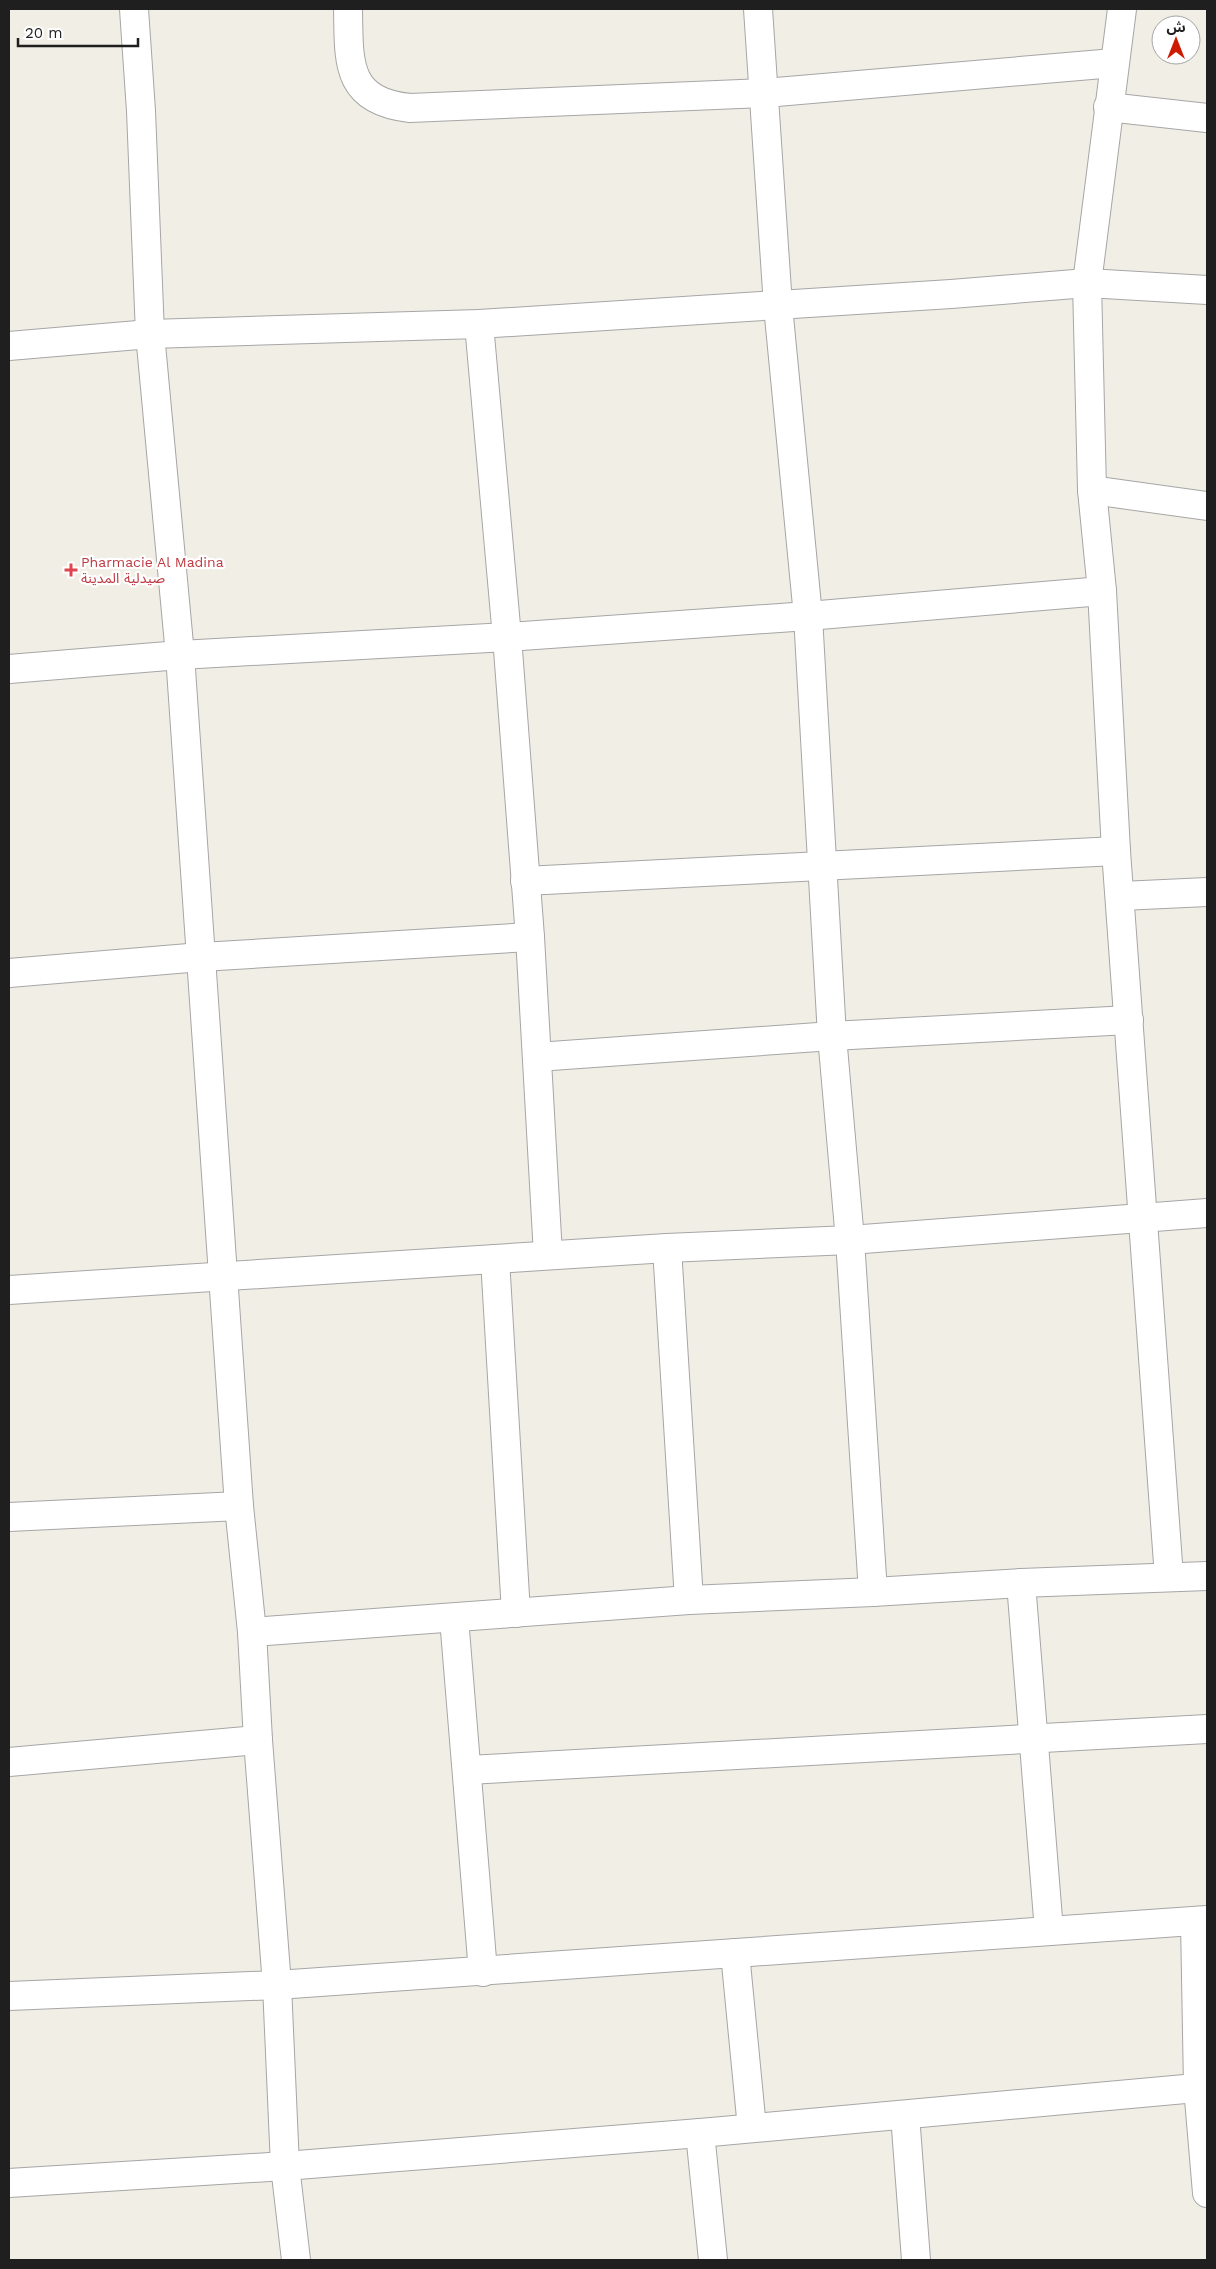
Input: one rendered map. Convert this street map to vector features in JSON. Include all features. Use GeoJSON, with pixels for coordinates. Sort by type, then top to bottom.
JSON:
{"type":"FeatureCollection","features":[{"type":"Feature","properties":{"kind":"street"},"geometry":{"type":"LineString","coordinates":[[134,9],[141,111],[150,334],[180,655],[239,1506],[252,1632],[276,1985],[285,2166],[296,2260]]}},
{"type":"Feature","properties":{"kind":"street"},"geometry":{"type":"LineString","coordinates":[[348,9],[349,60],[356,78],[366,91],[379,101],[392,106],[410,108],[764,93],[1114,63]]}},
{"type":"Feature","properties":{"kind":"street"},"geometry":{"type":"LineString","coordinates":[[758,9],[778,306],[808,616],[832,1036],[850,1240],[873,1592]]}},
{"type":"Feature","properties":{"kind":"street"},"geometry":{"type":"LineString","coordinates":[[1122,9],[1087,283],[1092,490],[1102,592],[1116,850],[1121,896],[1169,1577]]}},
{"type":"Feature","properties":{"kind":"street"},"geometry":{"type":"LineString","coordinates":[[1108,107],[1207,118]]}},
{"type":"Feature","properties":{"kind":"street"},"geometry":{"type":"LineString","coordinates":[[9,346],[150,334],[479,324],[778,306],[1087,283],[1207,290]]}},
{"type":"Feature","properties":{"kind":"street"},"geometry":{"type":"LineString","coordinates":[[479,324],[507,637],[526,881],[548,1255]]}},
{"type":"Feature","properties":{"kind":"street"},"geometry":{"type":"LineString","coordinates":[[1092,490],[1207,506]]}},
{"type":"Feature","properties":{"kind":"street"},"geometry":{"type":"LineString","coordinates":[[9,669],[180,655],[507,637],[808,616],[1102,592]]}},
{"type":"Feature","properties":{"kind":"street"},"geometry":{"type":"LineString","coordinates":[[526,881],[1116,850]]}},
{"type":"Feature","properties":{"kind":"street"},"geometry":{"type":"LineString","coordinates":[[1121,896],[1207,892]]}},
{"type":"Feature","properties":{"kind":"street"},"geometry":{"type":"LineString","coordinates":[[9,973],[201,957],[530,937]]}},
{"type":"Feature","properties":{"kind":"street"},"geometry":{"type":"LineString","coordinates":[[536,1057],[832,1036],[1129,1020]]}},
{"type":"Feature","properties":{"kind":"street"},"geometry":{"type":"LineString","coordinates":[[9,1290],[548,1255],[850,1240],[1207,1213]]}},
{"type":"Feature","properties":{"kind":"street"},"geometry":{"type":"LineString","coordinates":[[667,1248],[689,1600]]}},
{"type":"Feature","properties":{"kind":"street"},"geometry":{"type":"LineString","coordinates":[[495,1259],[516,1613]]}},
{"type":"Feature","properties":{"kind":"street"},"geometry":{"type":"LineString","coordinates":[[9,1517],[239,1506]]}},
{"type":"Feature","properties":{"kind":"street"},"geometry":{"type":"LineString","coordinates":[[252,1632],[689,1600],[1021,1583],[1207,1576]]}},
{"type":"Feature","properties":{"kind":"street"},"geometry":{"type":"LineString","coordinates":[[1021,1583],[1049,1931]]}},
{"type":"Feature","properties":{"kind":"street"},"geometry":{"type":"LineString","coordinates":[[454,1618],[468,1770],[483,1972]]}},
{"type":"Feature","properties":{"kind":"street"},"geometry":{"type":"LineString","coordinates":[[468,1770],[1207,1729]]}},
{"type":"Feature","properties":{"kind":"street"},"geometry":{"type":"LineString","coordinates":[[9,1762],[258,1740]]}},
{"type":"Feature","properties":{"kind":"street"},"geometry":{"type":"LineString","coordinates":[[9,1996],[276,1985],[483,1972],[1201,1920],[1203,2087],[1207,2193]]}},
{"type":"Feature","properties":{"kind":"street"},"geometry":{"type":"LineString","coordinates":[[735,1953],[752,2128]]}},
{"type":"Feature","properties":{"kind":"street"},"geometry":{"type":"LineString","coordinates":[[9,2183],[285,2166],[700,2133],[1203,2087]]}},
{"type":"Feature","properties":{"kind":"street"},"geometry":{"type":"LineString","coordinates":[[905,2115],[916,2260]]}},
{"type":"Feature","properties":{"kind":"street"},"geometry":{"type":"LineString","coordinates":[[700,2133],[713,2260]]}},
{"type":"Feature","properties":{"kind":"place","name":"Pharmacie Al Madina صيدلية المدينة"},"geometry":{"type":"Point","coordinates":[71,570]}}]}
